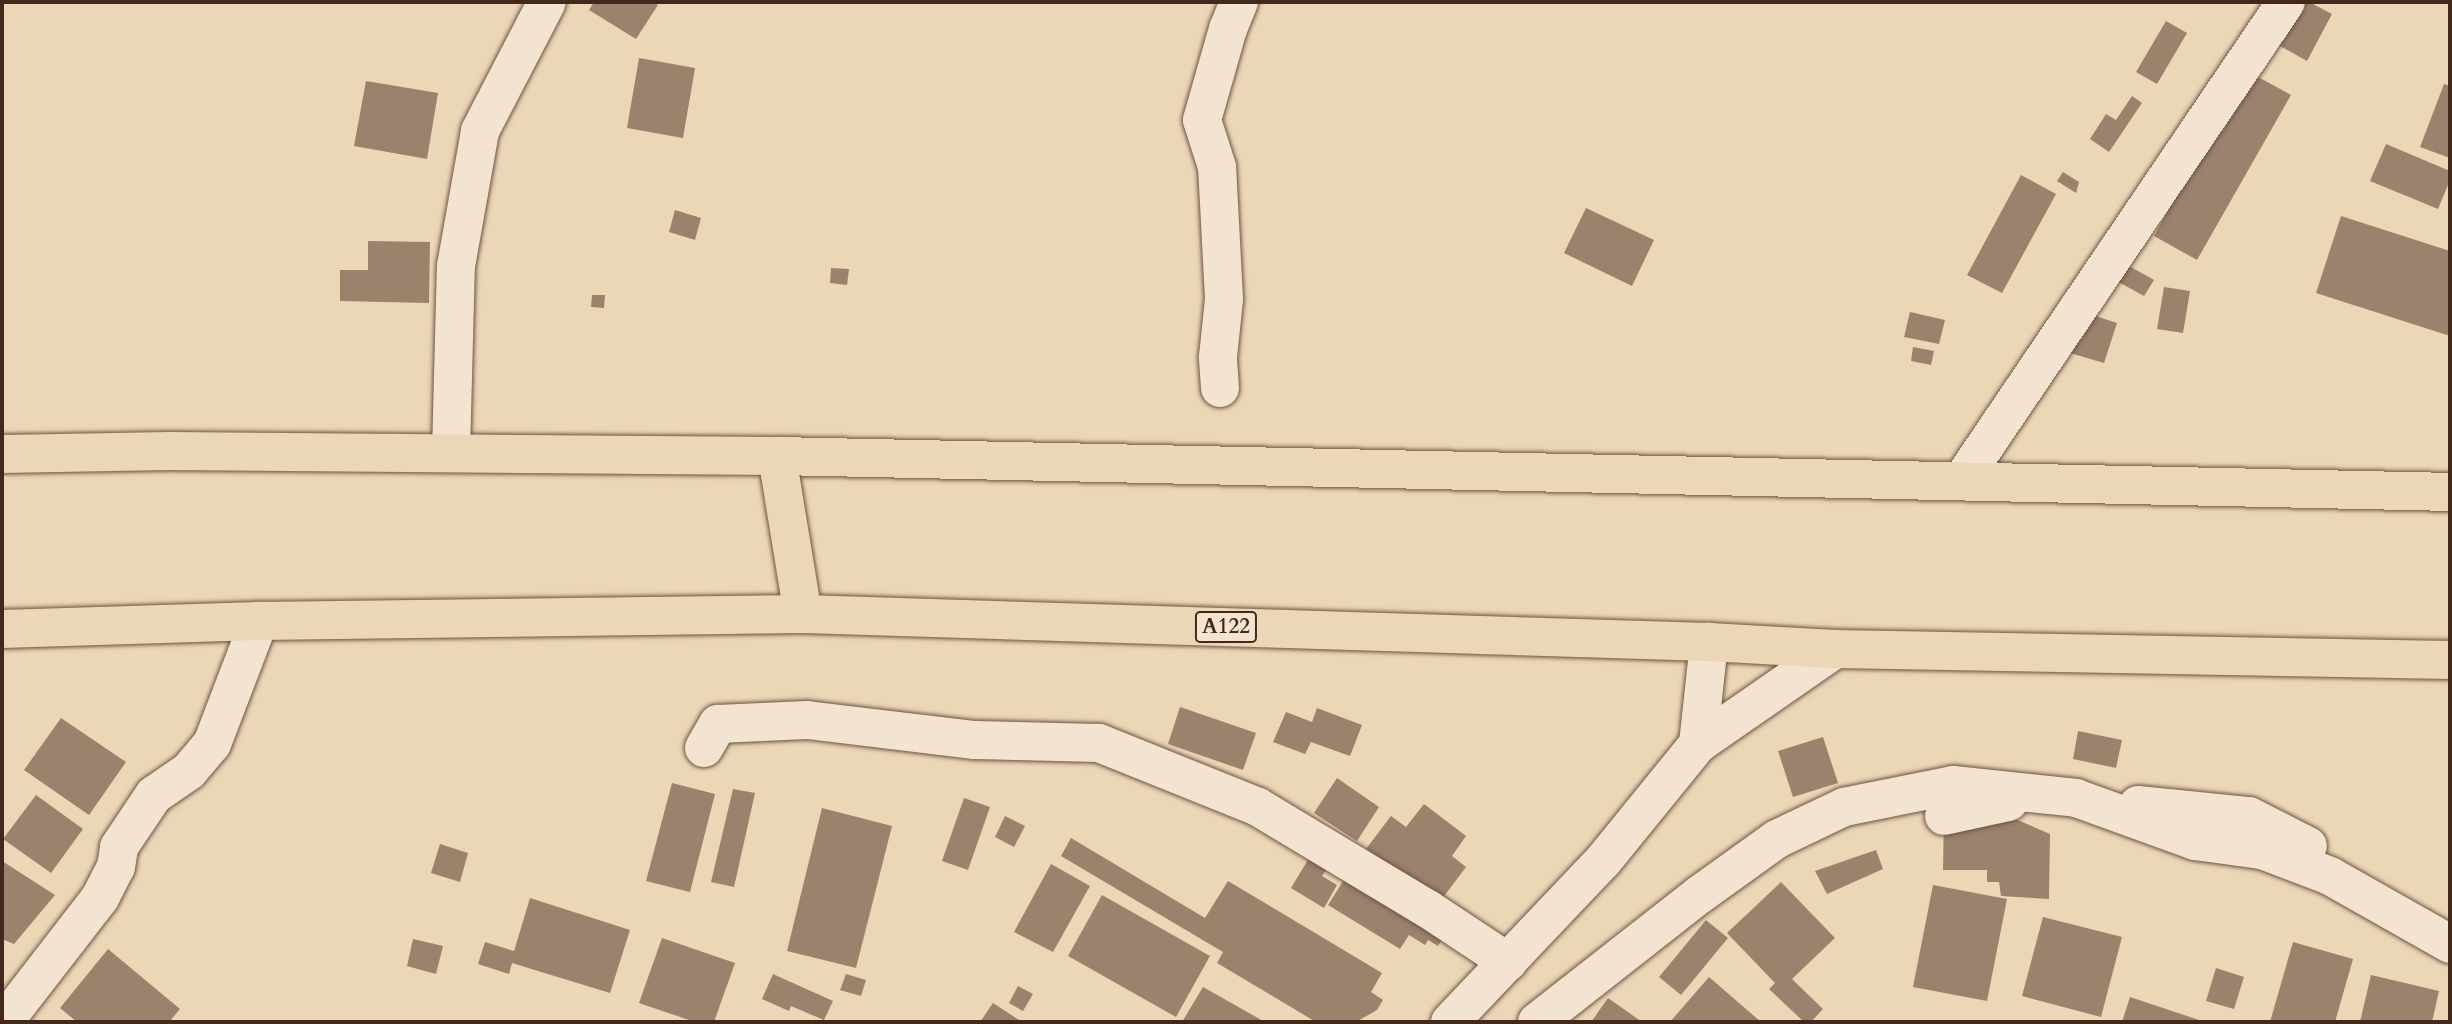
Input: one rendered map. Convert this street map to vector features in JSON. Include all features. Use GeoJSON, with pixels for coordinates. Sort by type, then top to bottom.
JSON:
{"type":"FeatureCollection","features":[{"type":"Feature","properties":{"kind":"highway"},"geometry":{"type":"LineString","coordinates":[[2,454],[451,453],[777,456],[2450,492]]}},
{"type":"Feature","properties":{"kind":"highway"},"geometry":{"type":"LineString","coordinates":[[777,456],[803,614]]}},
{"type":"Feature","properties":{"kind":"highway","name":"A122"},"geometry":{"type":"LineString","coordinates":[[2,629],[259,621],[803,614],[1709,642],[1835,649],[2450,660]]}},
{"type":"Feature","properties":{"kind":"street"},"geometry":{"type":"LineString","coordinates":[[451,453],[456,266],[480,131],[547,2]]}},
{"type":"Feature","properties":{"kind":"street"},"geometry":{"type":"LineString","coordinates":[[1220,388],[1218,357],[1224,299],[1217,167],[1202,120],[1227,29],[1239,2]]}},
{"type":"Feature","properties":{"kind":"street"},"geometry":{"type":"LineString","coordinates":[[1962,480],[2286,2]]}},
{"type":"Feature","properties":{"kind":"street"},"geometry":{"type":"LineString","coordinates":[[4,1022],[100,898],[116,867],[119,847],[154,794],[189,771],[212,744],[259,621]]}},
{"type":"Feature","properties":{"kind":"street"},"geometry":{"type":"LineString","coordinates":[[1698,744],[1709,642]]}},
{"type":"Feature","properties":{"kind":"street"},"geometry":{"type":"LineString","coordinates":[[1450,1022],[1603,861],[1698,744],[1835,649]]}},
{"type":"Feature","properties":{"kind":"street"},"geometry":{"type":"LineString","coordinates":[[704,748],[718,724],[807,720],[975,740],[1099,743],[1258,807],[1428,909],[1508,962]]}},
{"type":"Feature","properties":{"kind":"street"},"geometry":{"type":"LineString","coordinates":[[1537,1022],[1699,895],[1777,839],[1844,807],[1953,785],[2076,799],[2194,841],[2262,850],[2330,876],[2450,944]]}},
{"type":"Feature","properties":{"kind":"street"},"geometry":{"type":"LineString","coordinates":[[1944,816],[2039,795],[2249,816],[2450,918]]}},
{"type":"Feature","properties":{"kind":"building"},"geometry":{"type":"Polygon","coordinates":[[[594,2],[653,2],[658,5],[636,39],[589,10],[594,2]]]}},
{"type":"Feature","properties":{"kind":"building"},"geometry":{"type":"Polygon","coordinates":[[[2293,2],[2309,2],[2332,14],[2307,61],[2271,41],[2293,2]]]}},
{"type":"Feature","properties":{"kind":"building"},"geometry":{"type":"Polygon","coordinates":[[[2166,21],[2187,33],[2157,84],[2136,72],[2166,21]]]}},
{"type":"Feature","properties":{"kind":"building"},"geometry":{"type":"Polygon","coordinates":[[[639,58],[695,68],[683,138],[627,128],[639,58]]]}},
{"type":"Feature","properties":{"kind":"building"},"geometry":{"type":"Polygon","coordinates":[[[2247,71],[2291,95],[2197,260],[2154,236],[2247,71]]]}},
{"type":"Feature","properties":{"kind":"building"},"geometry":{"type":"Polygon","coordinates":[[[366,81],[438,93],[427,159],[354,146],[366,81]]]}},
{"type":"Feature","properties":{"kind":"building"},"geometry":{"type":"Polygon","coordinates":[[[2444,84],[2450,86],[2450,158],[2420,147],[2444,84]]]}},
{"type":"Feature","properties":{"kind":"building"},"geometry":{"type":"Polygon","coordinates":[[[2132,96],[2142,103],[2109,152],[2090,139],[2106,114],[2116,120],[2132,96]]]}},
{"type":"Feature","properties":{"kind":"building"},"geometry":{"type":"Polygon","coordinates":[[[2386,144],[2450,171],[2450,180],[2438,209],[2370,181],[2386,144]]]}},
{"type":"Feature","properties":{"kind":"building"},"geometry":{"type":"Polygon","coordinates":[[[2063,172],[2079,182],[2076,193],[2057,181],[2063,172]]]}},
{"type":"Feature","properties":{"kind":"building"},"geometry":{"type":"Polygon","coordinates":[[[2021,175],[2056,194],[2002,293],[1967,275],[2021,175]]]}},
{"type":"Feature","properties":{"kind":"building"},"geometry":{"type":"Polygon","coordinates":[[[1586,208],[1654,240],[1632,286],[1564,253],[1586,208]]]}},
{"type":"Feature","properties":{"kind":"building"},"geometry":{"type":"Polygon","coordinates":[[[675,210],[701,218],[695,240],[669,232],[675,210]]]}},
{"type":"Feature","properties":{"kind":"building"},"geometry":{"type":"Polygon","coordinates":[[[2341,216],[2450,251],[2450,336],[2316,293],[2341,216]]]}},
{"type":"Feature","properties":{"kind":"building"},"geometry":{"type":"Polygon","coordinates":[[[368,241],[430,242],[429,303],[340,301],[340,270],[368,270],[368,241]]]}},
{"type":"Feature","properties":{"kind":"building"},"geometry":{"type":"Polygon","coordinates":[[[2122,262],[2154,280],[2144,296],[2113,279],[2122,262]]]}},
{"type":"Feature","properties":{"kind":"building"},"geometry":{"type":"Polygon","coordinates":[[[831,268],[849,269],[847,285],[830,283],[831,268]]]}},
{"type":"Feature","properties":{"kind":"building"},"geometry":{"type":"Polygon","coordinates":[[[2164,287],[2190,291],[2183,333],[2157,329],[2164,287]]]}},
{"type":"Feature","properties":{"kind":"building"},"geometry":{"type":"Polygon","coordinates":[[[592,295],[605,295],[604,308],[591,307],[592,295]]]}},
{"type":"Feature","properties":{"kind":"building"},"geometry":{"type":"Polygon","coordinates":[[[1910,312],[1945,320],[1939,344],[1904,337],[1910,312]]]}},
{"type":"Feature","properties":{"kind":"building"},"geometry":{"type":"Polygon","coordinates":[[[2083,312],[2117,323],[2104,363],[2070,353],[2083,312]]]}},
{"type":"Feature","properties":{"kind":"building"},"geometry":{"type":"Polygon","coordinates":[[[1913,347],[1934,351],[1931,365],[1911,361],[1913,347]]]}},
{"type":"Feature","properties":{"kind":"building"},"geometry":{"type":"Polygon","coordinates":[[[1180,707],[1256,733],[1243,770],[1168,744],[1180,707]]]}},
{"type":"Feature","properties":{"kind":"building"},"geometry":{"type":"Polygon","coordinates":[[[1317,708],[1362,725],[1350,756],[1311,742],[1305,754],[1273,742],[1286,712],[1312,722],[1317,708]]]}},
{"type":"Feature","properties":{"kind":"building"},"geometry":{"type":"Polygon","coordinates":[[[61,718],[126,762],[89,815],[24,770],[61,718]]]}},
{"type":"Feature","properties":{"kind":"building"},"geometry":{"type":"Polygon","coordinates":[[[2078,731],[2122,740],[2116,768],[2073,759],[2078,731]]]}},
{"type":"Feature","properties":{"kind":"building"},"geometry":{"type":"Polygon","coordinates":[[[1823,737],[1838,783],[1793,797],[1778,751],[1823,737]]]}},
{"type":"Feature","properties":{"kind":"building"},"geometry":{"type":"Polygon","coordinates":[[[1337,778],[1379,807],[1357,841],[1314,813],[1337,778]]]}},
{"type":"Feature","properties":{"kind":"building"},"geometry":{"type":"Polygon","coordinates":[[[672,783],[715,794],[690,892],[646,881],[672,783]]]}},
{"type":"Feature","properties":{"kind":"building"},"geometry":{"type":"Polygon","coordinates":[[[733,789],[755,793],[734,887],[711,882],[733,789]]]}},
{"type":"Feature","properties":{"kind":"building"},"geometry":{"type":"Polygon","coordinates":[[[36,795],[83,829],[51,873],[3,839],[36,795]]]}},
{"type":"Feature","properties":{"kind":"building"},"geometry":{"type":"Polygon","coordinates":[[[964,798],[990,807],[968,870],[942,861],[964,798]]]}},
{"type":"Feature","properties":{"kind":"building"},"geometry":{"type":"Polygon","coordinates":[[[1424,804],[1466,836],[1452,856],[1466,867],[1439,903],[1366,849],[1391,816],[1406,827],[1424,804]]]}},
{"type":"Feature","properties":{"kind":"building"},"geometry":{"type":"Polygon","coordinates":[[[822,808],[892,826],[856,968],[787,951],[822,808]]]}},
{"type":"Feature","properties":{"kind":"building"},"geometry":{"type":"Polygon","coordinates":[[[1005,816],[1025,826],[1014,847],[995,837],[1005,816]]]}},
{"type":"Feature","properties":{"kind":"building"},"geometry":{"type":"Polygon","coordinates":[[[1944,816],[2013,818],[2050,834],[2049,899],[2001,896],[1999,882],[1987,882],[1987,870],[1943,870],[1944,816]]]}},
{"type":"Feature","properties":{"kind":"building"},"geometry":{"type":"Polygon","coordinates":[[[1071,838],[1205,918],[1228,881],[1382,973],[1371,992],[1383,1000],[1377,1010],[1356,1022],[1316,1022],[1217,963],[1223,952],[1061,856],[1071,838]]]}},
{"type":"Feature","properties":{"kind":"building"},"geometry":{"type":"Polygon","coordinates":[[[440,844],[468,853],[460,882],[431,873],[440,844]]]}},
{"type":"Feature","properties":{"kind":"building"},"geometry":{"type":"Polygon","coordinates":[[[1315,848],[1334,858],[1322,876],[1337,885],[1324,908],[1291,888],[1315,848]]]}},
{"type":"Feature","properties":{"kind":"building"},"geometry":{"type":"Polygon","coordinates":[[[1876,850],[1883,869],[1827,894],[1815,871],[1876,850]]]}},
{"type":"Feature","properties":{"kind":"building"},"geometry":{"type":"Polygon","coordinates":[[[2,861],[55,895],[14,944],[2,939],[2,861]]]}},
{"type":"Feature","properties":{"kind":"building"},"geometry":{"type":"Polygon","coordinates":[[[1051,864],[1090,886],[1053,952],[1014,932],[1051,864]]]}},
{"type":"Feature","properties":{"kind":"building"},"geometry":{"type":"Polygon","coordinates":[[[1349,872],[1446,933],[1438,946],[1428,940],[1425,945],[1409,935],[1400,949],[1328,905],[1349,872]]]}},
{"type":"Feature","properties":{"kind":"building"},"geometry":{"type":"Polygon","coordinates":[[[1781,882],[1835,938],[1792,979],[1823,1009],[1811,1022],[1804,1022],[1769,989],[1775,983],[1727,933],[1781,882]]]}},
{"type":"Feature","properties":{"kind":"building"},"geometry":{"type":"Polygon","coordinates":[[[1933,885],[2007,899],[1987,1001],[1913,987],[1933,885]]]}},
{"type":"Feature","properties":{"kind":"building"},"geometry":{"type":"Polygon","coordinates":[[[1102,895],[1210,956],[1176,1017],[1068,956],[1102,895]]]}},
{"type":"Feature","properties":{"kind":"building"},"geometry":{"type":"Polygon","coordinates":[[[530,898],[630,930],[610,993],[512,963],[509,974],[478,964],[485,942],[514,951],[530,898]]]}},
{"type":"Feature","properties":{"kind":"building"},"geometry":{"type":"Polygon","coordinates":[[[2043,917],[2122,937],[2101,1017],[2022,996],[2043,917]]]}},
{"type":"Feature","properties":{"kind":"building"},"geometry":{"type":"Polygon","coordinates":[[[1706,920],[1728,938],[1681,995],[1659,977],[1706,920]]]}},
{"type":"Feature","properties":{"kind":"building"},"geometry":{"type":"Polygon","coordinates":[[[662,938],[735,963],[714,1022],[695,1022],[639,1003],[662,938]]]}},
{"type":"Feature","properties":{"kind":"building"},"geometry":{"type":"Polygon","coordinates":[[[413,939],[443,946],[436,974],[407,966],[413,939]]]}},
{"type":"Feature","properties":{"kind":"building"},"geometry":{"type":"Polygon","coordinates":[[[2293,942],[2353,959],[2335,1022],[2270,1022],[2293,942]]]}},
{"type":"Feature","properties":{"kind":"building"},"geometry":{"type":"Polygon","coordinates":[[[108,949],[180,1009],[169,1022],[77,1022],[60,1008],[108,949]]]}},
{"type":"Feature","properties":{"kind":"building"},"geometry":{"type":"Polygon","coordinates":[[[2216,968],[2244,977],[2234,1009],[2206,1001],[2216,968]]]}},
{"type":"Feature","properties":{"kind":"building"},"geometry":{"type":"Polygon","coordinates":[[[773,974],[833,1001],[824,1020],[791,1006],[789,1011],[762,999],[773,974]]]}},
{"type":"Feature","properties":{"kind":"building"},"geometry":{"type":"Polygon","coordinates":[[[846,974],[866,980],[861,996],[840,990],[846,974]]]}},
{"type":"Feature","properties":{"kind":"building"},"geometry":{"type":"Polygon","coordinates":[[[2371,975],[2439,991],[2432,1022],[2360,1022],[2371,975]]]}},
{"type":"Feature","properties":{"kind":"building"},"geometry":{"type":"Polygon","coordinates":[[[1709,977],[1761,1022],[1670,1022],[1709,977]]]}},
{"type":"Feature","properties":{"kind":"building"},"geometry":{"type":"Polygon","coordinates":[[[1018,986],[1033,994],[1023,1011],[1009,1003],[1018,986]]]}},
{"type":"Feature","properties":{"kind":"building"},"geometry":{"type":"Polygon","coordinates":[[[1203,987],[1265,1022],[1182,1022],[1203,987]]]}},
{"type":"Feature","properties":{"kind":"building"},"geometry":{"type":"Polygon","coordinates":[[[2130,997],[2205,1022],[2122,1022],[2130,997]]]}},
{"type":"Feature","properties":{"kind":"building"},"geometry":{"type":"Polygon","coordinates":[[[1608,998],[1642,1022],[1591,1022],[1608,998]]]}},
{"type":"Feature","properties":{"kind":"building"},"geometry":{"type":"Polygon","coordinates":[[[993,1003],[1022,1022],[980,1022],[993,1003]]]}}]}
